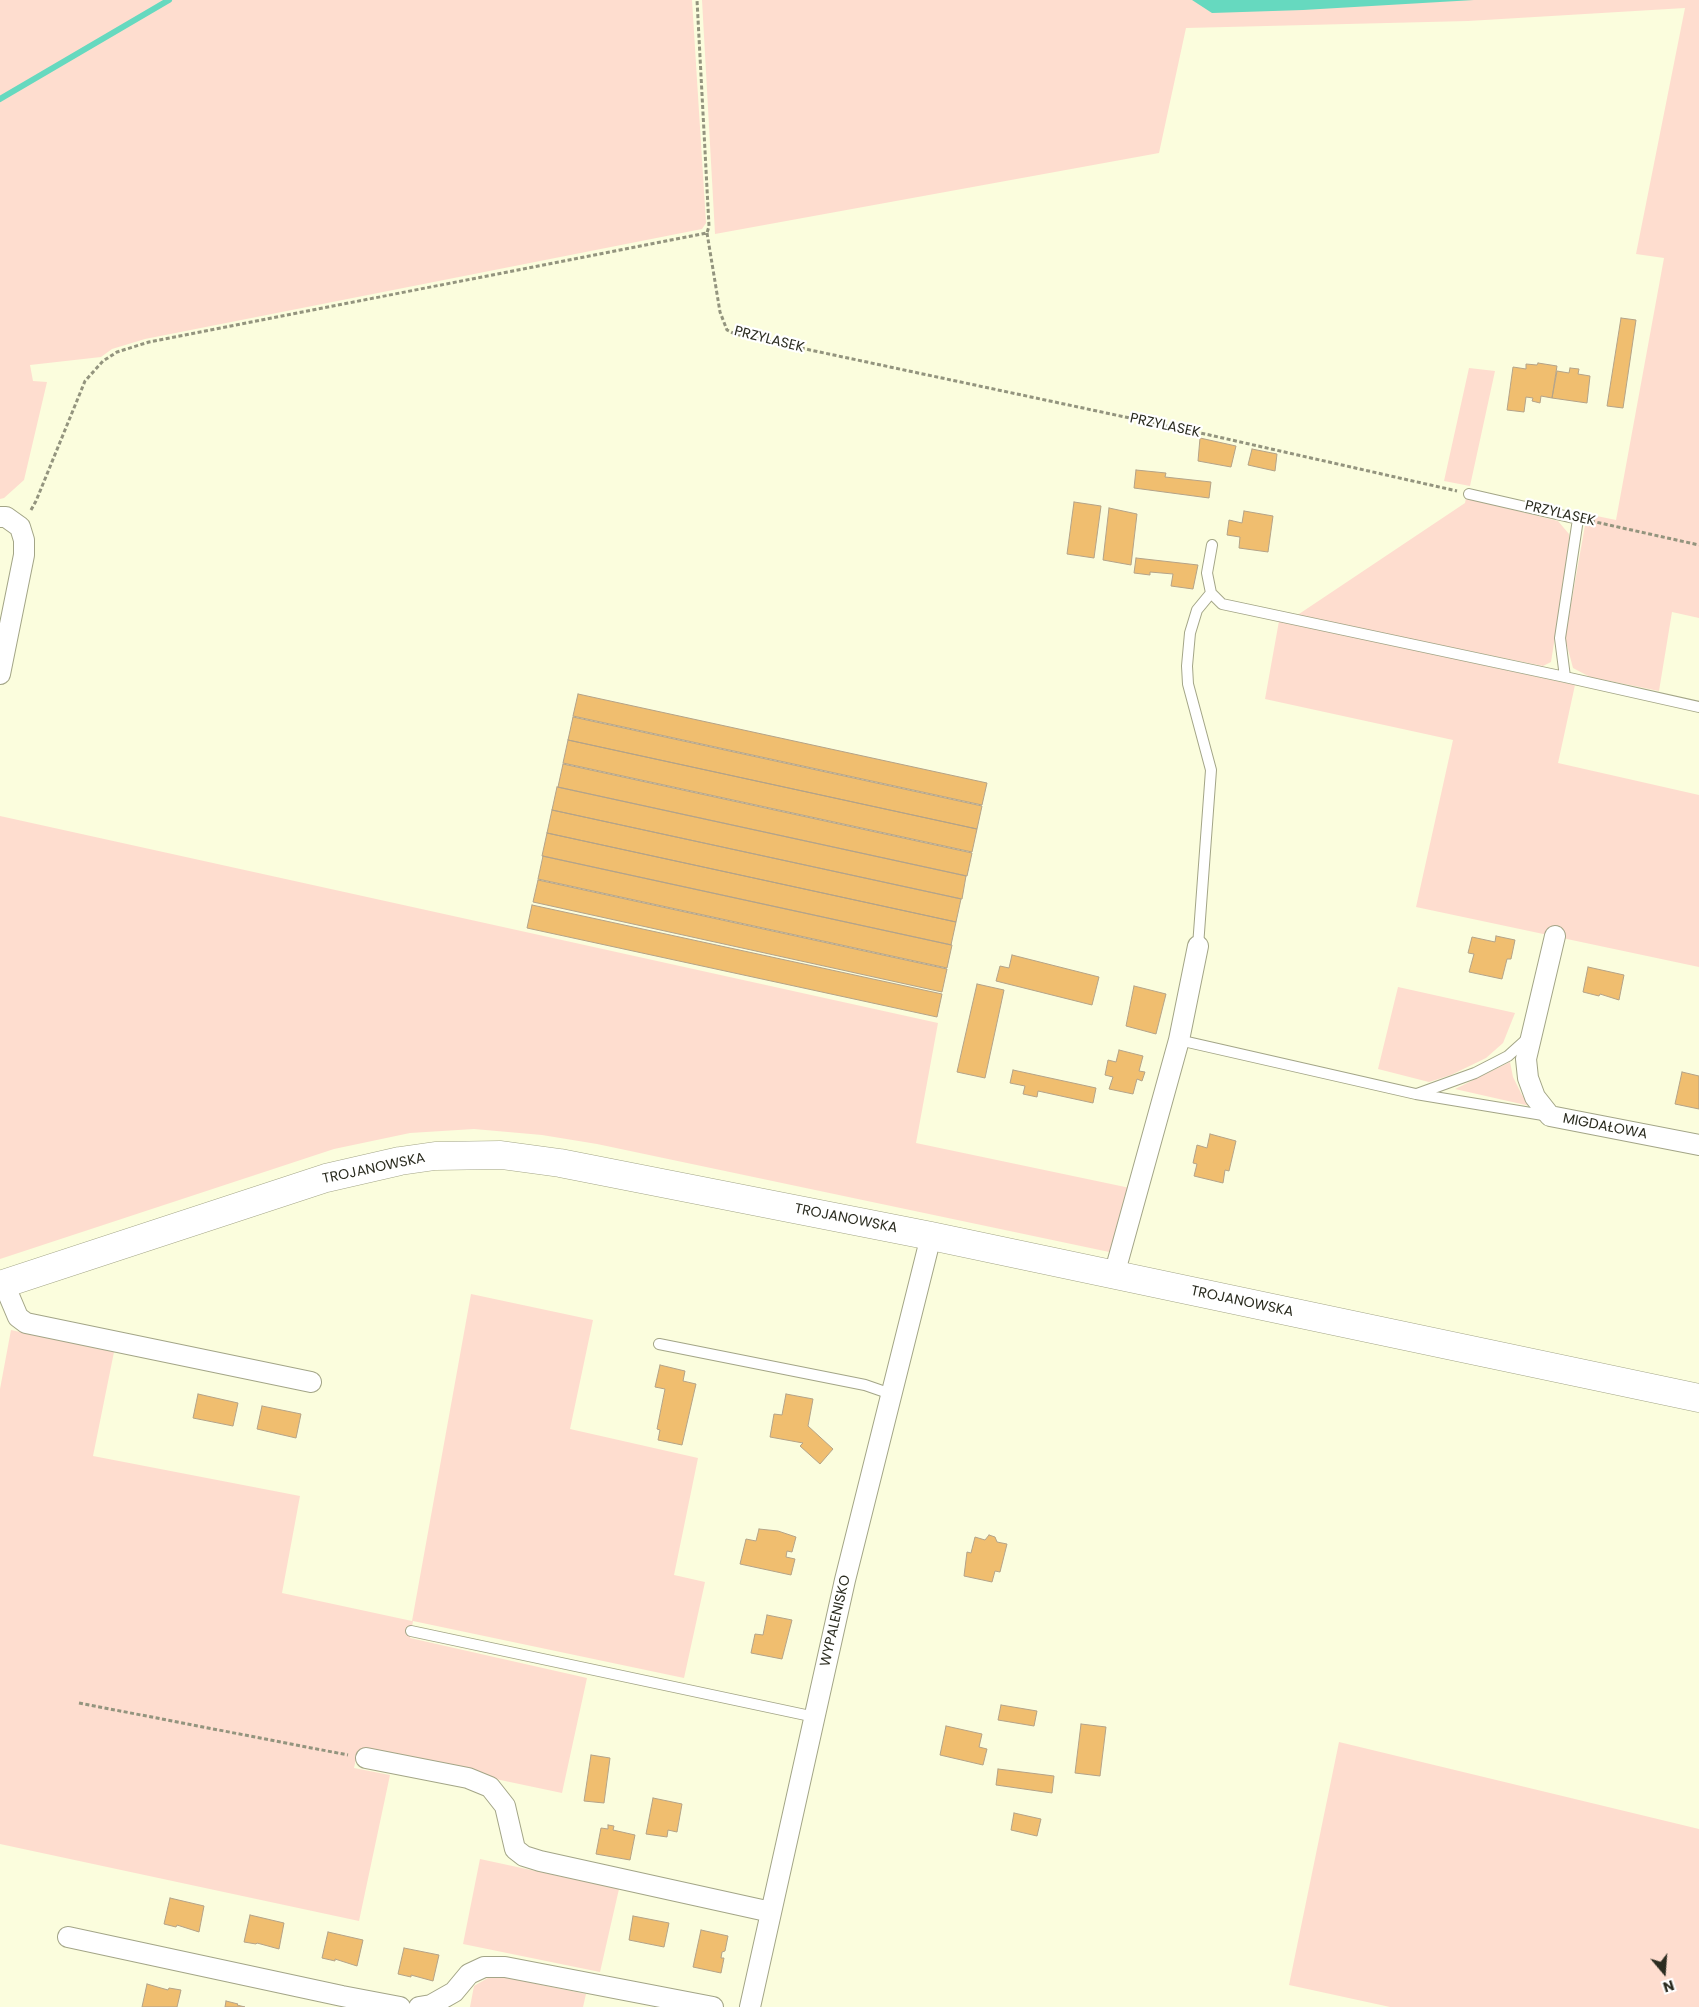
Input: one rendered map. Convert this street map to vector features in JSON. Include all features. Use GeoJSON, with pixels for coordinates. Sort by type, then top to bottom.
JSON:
{"type":"FeatureCollection","features":[{"type":"Feature","properties":{"kind":"street"},"geometry":{"type":"LineString","coordinates":[[0,517],[6,517],[20,527],[24,540],[24,555],[0,674]]}},
{"type":"Feature","properties":{"kind":"street","name":"MIGDAŁOWA"},"geometry":{"type":"LineString","coordinates":[[1555,936],[1526,1059],[1528,1078],[1535,1097],[1550,1116],[1699,1146]]}},
{"type":"Feature","properties":{"kind":"street"},"geometry":{"type":"LineString","coordinates":[[1114,1275],[1179,1040],[1198,946]]}},
{"type":"Feature","properties":{"kind":"street","name":"TROJANOWSKA"},"geometry":{"type":"LineString","coordinates":[[2,1285],[326,1178],[400,1161],[435,1156],[501,1155],[560,1162],[931,1236],[1699,1398]]}},
{"type":"Feature","properties":{"kind":"street","name":"WYPALENISKO"},"geometry":{"type":"LineString","coordinates":[[750,2007],[845,1580],[931,1236]]}},
{"type":"Feature","properties":{"kind":"street"},"geometry":{"type":"LineString","coordinates":[[2,1285],[18,1317],[26,1323],[311,1382]]}},
{"type":"Feature","properties":{"kind":"street"},"geometry":{"type":"LineString","coordinates":[[366,1758],[468,1778],[490,1787],[506,1806],[515,1849],[524,1856],[771,1912]]}},
{"type":"Feature","properties":{"kind":"street"},"geometry":{"type":"LineString","coordinates":[[68,1936],[400,2007]]}},
{"type":"Feature","properties":{"kind":"street"},"geometry":{"type":"LineString","coordinates":[[419,2007],[431,2005],[454,1992],[469,1974],[484,1967],[505,1967],[713,2007]]}},
{"type":"Feature","properties":{"kind":"lane","name":"PRZYLASEK"},"geometry":{"type":"LineString","coordinates":[[1469,494],[1578,519]]}},
{"type":"Feature","properties":{"kind":"lane"},"geometry":{"type":"LineString","coordinates":[[1565,677],[1560,638],[1578,519]]}},
{"type":"Feature","properties":{"kind":"lane"},"geometry":{"type":"LineString","coordinates":[[1212,545],[1207,573],[1211,593],[1222,604],[1699,707]]}},
{"type":"Feature","properties":{"kind":"lane"},"geometry":{"type":"LineString","coordinates":[[1198,946],[1211,770],[1188,684],[1187,666],[1190,633],[1197,610],[1211,593]]}},
{"type":"Feature","properties":{"kind":"lane"},"geometry":{"type":"LineString","coordinates":[[1416,1094],[1475,1073],[1508,1056],[1531,1034]]}},
{"type":"Feature","properties":{"kind":"lane"},"geometry":{"type":"LineString","coordinates":[[1179,1040],[1416,1094],[1550,1116]]}},
{"type":"Feature","properties":{"kind":"lane"},"geometry":{"type":"LineString","coordinates":[[659,1344],[865,1385],[891,1394]]}},
{"type":"Feature","properties":{"kind":"lane"},"geometry":{"type":"LineString","coordinates":[[411,1630],[815,1717]]}},
{"type":"Feature","properties":{"kind":"path","name":"PRZYLASEK"},"geometry":{"type":"LineString","coordinates":[[697,0],[709,226],[707,233],[720,312],[727,330],[735,334],[1205,434],[1469,494]]}},
{"type":"Feature","properties":{"kind":"path"},"geometry":{"type":"LineString","coordinates":[[20,527],[36,501],[85,381],[103,361],[118,352],[159,340],[707,233]]}},
{"type":"Feature","properties":{"kind":"path","name":"PRZYLASEK"},"geometry":{"type":"LineString","coordinates":[[1578,519],[1699,544]]}},
{"type":"Feature","properties":{"kind":"path"},"geometry":{"type":"LineString","coordinates":[[79,1703],[366,1758]]}},
{"type":"Feature","properties":{"kind":"shaded area"},"geometry":{"type":"Polygon","coordinates":[[[0,0],[692,0],[706,223],[702,229],[145,339],[112,349],[101,357],[30,365],[33,381],[47,382],[24,480],[4,498],[0,499],[0,0]]]}},
{"type":"Feature","properties":{"kind":"shaded area"},"geometry":{"type":"Polygon","coordinates":[[[702,0],[1699,0],[1699,618],[1672,612],[1659,691],[1590,677],[1573,668],[1565,638],[1587,514],[1616,520],[1664,258],[1636,254],[1685,8],[1468,21],[1186,28],[1159,153],[715,234],[702,0]]]}},
{"type":"Feature","properties":{"kind":"shaded area"},"geometry":{"type":"Polygon","coordinates":[[[1469,368],[1495,371],[1470,486],[1444,481],[1469,368]]]}},
{"type":"Feature","properties":{"kind":"shaded area"},"geometry":{"type":"Polygon","coordinates":[[[1466,498],[1558,521],[1569,534],[1569,548],[1551,662],[1543,666],[1296,616],[1465,503],[1466,498]]]}},
{"type":"Feature","properties":{"kind":"shaded area"},"geometry":{"type":"Polygon","coordinates":[[[1279,621],[1575,685],[1558,763],[1699,795],[1699,967],[1416,907],[1453,740],[1265,699],[1279,621]]]}},
{"type":"Feature","properties":{"kind":"shaded area"},"geometry":{"type":"Polygon","coordinates":[[[0,816],[938,1023],[916,1143],[1130,1188],[1114,1253],[597,1144],[542,1135],[474,1129],[410,1133],[334,1149],[0,1259],[0,816]]]}},
{"type":"Feature","properties":{"kind":"shaded area"},"geometry":{"type":"Polygon","coordinates":[[[1398,987],[1515,1013],[1503,1043],[1486,1058],[1451,1075],[1429,1082],[1378,1069],[1398,987]]]}},
{"type":"Feature","properties":{"kind":"shaded area"},"geometry":{"type":"Polygon","coordinates":[[[1510,1062],[1513,1077],[1530,1106],[1455,1089],[1510,1062]]]}},
{"type":"Feature","properties":{"kind":"shaded area"},"geometry":{"type":"Polygon","coordinates":[[[471,1294],[593,1320],[570,1429],[698,1458],[674,1575],[705,1582],[684,1678],[413,1621],[410,1638],[587,1678],[562,1793],[358,1750],[354,1768],[390,1775],[359,1921],[0,1844],[0,1389],[11,1330],[114,1352],[93,1456],[300,1496],[282,1593],[412,1621],[471,1294]]]}},
{"type":"Feature","properties":{"kind":"shaded area"},"geometry":{"type":"Polygon","coordinates":[[[1339,1742],[1699,1829],[1699,2007],[1390,2007],[1289,1985],[1339,1742]]]}},
{"type":"Feature","properties":{"kind":"shaded area"},"geometry":{"type":"Polygon","coordinates":[[[480,1859],[619,1889],[600,1972],[463,1944],[480,1859]]]}},
{"type":"Feature","properties":{"kind":"shaded area"},"geometry":{"type":"Polygon","coordinates":[[[493,1975],[586,1994],[583,2007],[470,2007],[474,1986],[493,1975]]]}},
{"type":"Feature","properties":{"kind":"water"},"geometry":{"type":"Polygon","coordinates":[[[1192,0],[1474,0],[1303,10],[1212,13],[1192,0]]]}},
{"type":"Feature","properties":{"kind":"building"},"geometry":{"type":"Polygon","coordinates":[[[1621,318],[1636,320],[1623,408],[1607,406],[1621,318]]]}},
{"type":"Feature","properties":{"kind":"building"},"geometry":{"type":"Polygon","coordinates":[[[1538,363],[1557,366],[1552,398],[1541,396],[1540,403],[1532,401],[1533,398],[1526,397],[1524,412],[1507,410],[1513,367],[1526,369],[1526,364],[1537,365],[1538,363]]]}},
{"type":"Feature","properties":{"kind":"building"},"geometry":{"type":"Polygon","coordinates":[[[1570,368],[1579,369],[1578,374],[1590,376],[1587,403],[1552,398],[1557,371],[1569,373],[1570,368]]]}},
{"type":"Feature","properties":{"kind":"building"},"geometry":{"type":"Polygon","coordinates":[[[1200,438],[1236,446],[1231,467],[1198,461],[1200,438]]]}},
{"type":"Feature","properties":{"kind":"building"},"geometry":{"type":"Polygon","coordinates":[[[1252,449],[1277,454],[1275,471],[1248,465],[1252,449]]]}},
{"type":"Feature","properties":{"kind":"building"},"geometry":{"type":"Polygon","coordinates":[[[1136,470],[1166,473],[1165,477],[1211,482],[1209,498],[1134,488],[1136,470]]]}},
{"type":"Feature","properties":{"kind":"building"},"geometry":{"type":"Polygon","coordinates":[[[1074,502],[1101,506],[1094,558],[1067,554],[1074,502]]]}},
{"type":"Feature","properties":{"kind":"building"},"geometry":{"type":"Polygon","coordinates":[[[1109,508],[1137,514],[1131,565],[1103,560],[1109,508]]]}},
{"type":"Feature","properties":{"kind":"building"},"geometry":{"type":"Polygon","coordinates":[[[1244,511],[1273,516],[1268,552],[1239,548],[1240,537],[1227,535],[1229,520],[1242,523],[1244,511]]]}},
{"type":"Feature","properties":{"kind":"building"},"geometry":{"type":"Polygon","coordinates":[[[1136,558],[1198,565],[1193,589],[1171,586],[1173,574],[1150,572],[1150,575],[1134,573],[1136,558]]]}},
{"type":"Feature","properties":{"kind":"building"},"geometry":{"type":"Polygon","coordinates":[[[578,694],[987,783],[982,805],[573,716],[578,694]]]}},
{"type":"Feature","properties":{"kind":"building"},"geometry":{"type":"Polygon","coordinates":[[[573,717],[982,806],[977,829],[568,740],[573,717]]]}},
{"type":"Feature","properties":{"kind":"building"},"geometry":{"type":"Polygon","coordinates":[[[568,740],[977,829],[972,852],[563,763],[568,740]]]}},
{"type":"Feature","properties":{"kind":"building"},"geometry":{"type":"Polygon","coordinates":[[[563,764],[972,853],[967,876],[558,787],[563,764]]]}},
{"type":"Feature","properties":{"kind":"building"},"geometry":{"type":"Polygon","coordinates":[[[557,787],[966,876],[962,899],[552,810],[557,787]]]}},
{"type":"Feature","properties":{"kind":"building"},"geometry":{"type":"Polygon","coordinates":[[[552,810],[961,899],[956,922],[547,833],[552,810]]]}},
{"type":"Feature","properties":{"kind":"building"},"geometry":{"type":"Polygon","coordinates":[[[547,833],[956,922],[951,945],[542,856],[547,833]]]}},
{"type":"Feature","properties":{"kind":"building"},"geometry":{"type":"Polygon","coordinates":[[[543,856],[952,945],[947,968],[538,879],[543,856]]]}},
{"type":"Feature","properties":{"kind":"building"},"geometry":{"type":"Polygon","coordinates":[[[538,880],[947,969],[942,992],[533,902],[538,880]]]}},
{"type":"Feature","properties":{"kind":"building"},"geometry":{"type":"Polygon","coordinates":[[[532,905],[942,994],[937,1017],[527,928],[532,905]]]}},
{"type":"Feature","properties":{"kind":"building"},"geometry":{"type":"Polygon","coordinates":[[[1496,936],[1515,940],[1511,959],[1507,959],[1502,979],[1469,972],[1474,954],[1468,953],[1472,937],[1495,942],[1496,936]]]}},
{"type":"Feature","properties":{"kind":"building"},"geometry":{"type":"Polygon","coordinates":[[[1012,955],[1099,977],[1092,1005],[996,981],[1000,966],[1009,968],[1012,955]]]}},
{"type":"Feature","properties":{"kind":"building"},"geometry":{"type":"Polygon","coordinates":[[[1588,967],[1624,975],[1619,1000],[1600,994],[1599,996],[1583,992],[1588,967]]]}},
{"type":"Feature","properties":{"kind":"building"},"geometry":{"type":"Polygon","coordinates":[[[977,984],[1004,990],[985,1078],[957,1072],[977,984]]]}},
{"type":"Feature","properties":{"kind":"building"},"geometry":{"type":"Polygon","coordinates":[[[1134,986],[1166,994],[1156,1034],[1126,1026],[1134,986]]]}},
{"type":"Feature","properties":{"kind":"building"},"geometry":{"type":"Polygon","coordinates":[[[1119,1050],[1143,1056],[1139,1071],[1145,1072],[1142,1081],[1137,1079],[1133,1094],[1109,1089],[1113,1077],[1105,1075],[1108,1060],[1116,1062],[1119,1050]]]}},
{"type":"Feature","properties":{"kind":"building"},"geometry":{"type":"Polygon","coordinates":[[[1013,1070],[1096,1088],[1093,1103],[1038,1091],[1037,1097],[1023,1094],[1025,1086],[1010,1083],[1013,1070]]]}},
{"type":"Feature","properties":{"kind":"building"},"geometry":{"type":"Polygon","coordinates":[[[1682,1072],[1699,1076],[1699,1109],[1675,1104],[1682,1072]]]}},
{"type":"Feature","properties":{"kind":"building"},"geometry":{"type":"Polygon","coordinates":[[[1210,1134],[1236,1141],[1229,1171],[1225,1170],[1223,1183],[1194,1176],[1197,1164],[1193,1163],[1197,1145],[1207,1148],[1210,1134]]]}},
{"type":"Feature","properties":{"kind":"building"},"geometry":{"type":"Polygon","coordinates":[[[660,1365],[685,1371],[683,1381],[696,1384],[682,1445],[658,1440],[660,1430],[657,1429],[665,1389],[655,1387],[660,1365]]]}},
{"type":"Feature","properties":{"kind":"building"},"geometry":{"type":"Polygon","coordinates":[[[198,1394],[238,1403],[233,1426],[193,1418],[198,1394]]]}},
{"type":"Feature","properties":{"kind":"building"},"geometry":{"type":"Polygon","coordinates":[[[786,1394],[813,1399],[808,1426],[833,1449],[820,1464],[800,1446],[803,1443],[770,1437],[774,1414],[782,1415],[786,1394]]]}},
{"type":"Feature","properties":{"kind":"building"},"geometry":{"type":"Polygon","coordinates":[[[262,1406],[301,1414],[296,1438],[257,1429],[262,1406]]]}},
{"type":"Feature","properties":{"kind":"building"},"geometry":{"type":"Polygon","coordinates":[[[759,1529],[778,1531],[796,1537],[792,1552],[787,1551],[786,1557],[795,1559],[791,1575],[740,1564],[746,1539],[756,1541],[759,1529]]]}},
{"type":"Feature","properties":{"kind":"building"},"geometry":{"type":"Polygon","coordinates":[[[989,1535],[995,1537],[997,1542],[1007,1544],[1000,1572],[995,1571],[992,1582],[964,1576],[967,1552],[971,1553],[975,1537],[985,1540],[989,1535]]]}},
{"type":"Feature","properties":{"kind":"building"},"geometry":{"type":"Polygon","coordinates":[[[767,1615],[792,1620],[782,1659],[751,1653],[755,1634],[763,1635],[767,1615]]]}},
{"type":"Feature","properties":{"kind":"building"},"geometry":{"type":"Polygon","coordinates":[[[1001,1705],[1037,1711],[1034,1726],[998,1720],[1001,1705]]]}},
{"type":"Feature","properties":{"kind":"building"},"geometry":{"type":"Polygon","coordinates":[[[1081,1724],[1106,1727],[1100,1776],[1075,1773],[1081,1724]]]}},
{"type":"Feature","properties":{"kind":"building"},"geometry":{"type":"Polygon","coordinates":[[[946,1726],[982,1734],[979,1747],[987,1749],[983,1765],[940,1755],[946,1726]]]}},
{"type":"Feature","properties":{"kind":"building"},"geometry":{"type":"Polygon","coordinates":[[[591,1755],[610,1758],[604,1803],[584,1801],[591,1755]]]}},
{"type":"Feature","properties":{"kind":"building"},"geometry":{"type":"Polygon","coordinates":[[[998,1769],[1054,1776],[1052,1793],[996,1785],[998,1769]]]}},
{"type":"Feature","properties":{"kind":"building"},"geometry":{"type":"Polygon","coordinates":[[[653,1798],[682,1804],[677,1832],[668,1830],[667,1837],[646,1834],[653,1798]]]}},
{"type":"Feature","properties":{"kind":"building"},"geometry":{"type":"Polygon","coordinates":[[[1014,1813],[1041,1819],[1037,1836],[1011,1830],[1014,1813]]]}},
{"type":"Feature","properties":{"kind":"building"},"geometry":{"type":"Polygon","coordinates":[[[608,1825],[614,1826],[613,1830],[635,1835],[630,1860],[596,1854],[601,1828],[608,1829],[608,1825]]]}},
{"type":"Feature","properties":{"kind":"building"},"geometry":{"type":"Polygon","coordinates":[[[170,1898],[204,1906],[199,1932],[177,1925],[176,1927],[164,1924],[170,1898]]]}},
{"type":"Feature","properties":{"kind":"building"},"geometry":{"type":"Polygon","coordinates":[[[250,1915],[284,1923],[279,1949],[257,1943],[244,1942],[250,1915]]]}},
{"type":"Feature","properties":{"kind":"building"},"geometry":{"type":"Polygon","coordinates":[[[633,1916],[669,1923],[664,1947],[629,1940],[633,1916]]]}},
{"type":"Feature","properties":{"kind":"building"},"geometry":{"type":"Polygon","coordinates":[[[701,1930],[728,1936],[725,1951],[722,1952],[721,1958],[724,1958],[721,1973],[693,1967],[701,1930]]]}},
{"type":"Feature","properties":{"kind":"building"},"geometry":{"type":"Polygon","coordinates":[[[328,1932],[363,1940],[357,1966],[335,1959],[335,1961],[322,1958],[328,1932]]]}},
{"type":"Feature","properties":{"kind":"building"},"geometry":{"type":"Polygon","coordinates":[[[404,1948],[439,1955],[433,1981],[411,1975],[411,1977],[398,1974],[404,1948]]]}},
{"type":"Feature","properties":{"kind":"building"},"geometry":{"type":"Polygon","coordinates":[[[147,1984],[168,1990],[169,1988],[181,1990],[177,2007],[142,2007],[147,1984]]]}},
{"type":"Feature","properties":{"kind":"building"},"geometry":{"type":"Polygon","coordinates":[[[226,2001],[238,2004],[245,2007],[225,2007],[226,2001]]]}},
{"type":"Feature","properties":{"kind":"waterway"},"geometry":{"type":"LineString","coordinates":[[0,99],[169,0]]}}]}
